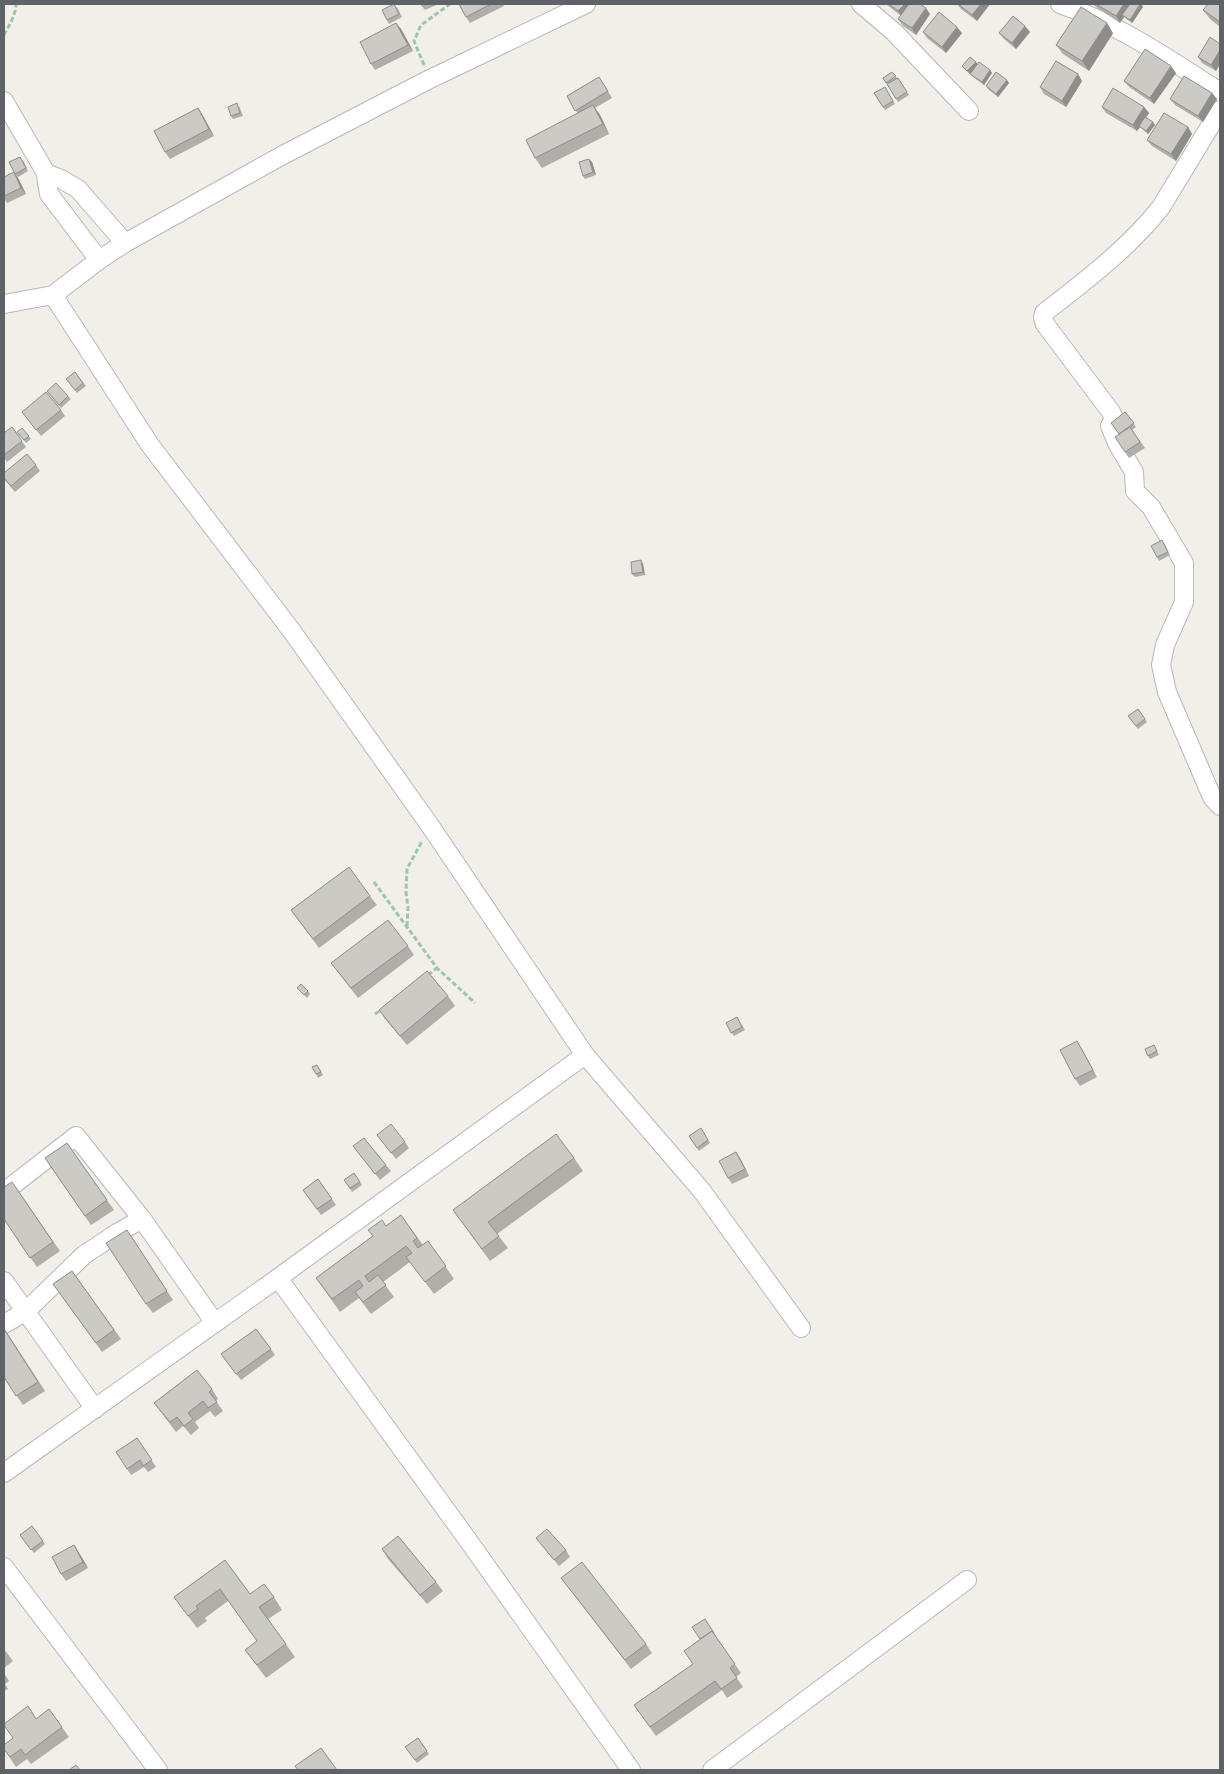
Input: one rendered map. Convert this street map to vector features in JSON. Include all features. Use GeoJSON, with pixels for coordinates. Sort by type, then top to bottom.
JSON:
{"type":"FeatureCollection","features":[{"type":"Feature","properties":{"kind":"street"},"geometry":{"type":"LineString","coordinates":[[4,304],[53,295],[125,243],[283,155],[428,80],[586,4]]}},
{"type":"Feature","properties":{"kind":"street"},"geometry":{"type":"LineString","coordinates":[[861,4],[894,32],[968,111]]}},
{"type":"Feature","properties":{"kind":"street"},"geometry":{"type":"LineString","coordinates":[[1060,4],[1099,18],[1220,92]]}},
{"type":"Feature","properties":{"kind":"street"},"geometry":{"type":"LineString","coordinates":[[4,101],[46,173],[50,194],[99,260]]}},
{"type":"Feature","properties":{"kind":"street"},"geometry":{"type":"LineString","coordinates":[[1220,110],[1161,207],[1150,220],[1097,270],[1044,313],[1043,318],[1045,324],[1111,412],[1114,418],[1110,426],[1118,445],[1134,472],[1135,491],[1151,507],[1184,564],[1184,602],[1165,646],[1162,665],[1167,692],[1212,797],[1220,806]]}},
{"type":"Feature","properties":{"kind":"street"},"geometry":{"type":"LineString","coordinates":[[46,173],[78,189],[125,243]]}},
{"type":"Feature","properties":{"kind":"street"},"geometry":{"type":"LineString","coordinates":[[53,295],[150,445],[291,630],[431,827],[585,1055],[702,1191],[801,1328]]}},
{"type":"Feature","properties":{"kind":"street"},"geometry":{"type":"LineString","coordinates":[[4,1474],[585,1055]]}},
{"type":"Feature","properties":{"kind":"street"},"geometry":{"type":"LineString","coordinates":[[4,1192],[76,1136],[142,1219],[215,1323]]}},
{"type":"Feature","properties":{"kind":"street"},"geometry":{"type":"LineString","coordinates":[[4,1324],[26,1312],[84,1255],[142,1219]]}},
{"type":"Feature","properties":{"kind":"street"},"geometry":{"type":"LineString","coordinates":[[278,1278],[470,1542],[631,1770]]}},
{"type":"Feature","properties":{"kind":"street"},"geometry":{"type":"LineString","coordinates":[[4,1281],[95,1408]]}},
{"type":"Feature","properties":{"kind":"street"},"geometry":{"type":"LineString","coordinates":[[4,1567],[158,1770]]}},
{"type":"Feature","properties":{"kind":"street"},"geometry":{"type":"LineString","coordinates":[[712,1770],[967,1580]]}},
{"type":"Feature","properties":{"kind":"path"},"geometry":{"type":"LineString","coordinates":[[4,35],[11,22],[16,4]]}},
{"type":"Feature","properties":{"kind":"path"},"geometry":{"type":"LineString","coordinates":[[428,80],[414,41],[421,25],[450,4]]}},
{"type":"Feature","properties":{"kind":"path"},"geometry":{"type":"LineString","coordinates":[[407,926],[407,869],[431,827]]}},
{"type":"Feature","properties":{"kind":"path"},"geometry":{"type":"LineString","coordinates":[[374,882],[437,968],[475,1003]]}},
{"type":"Feature","properties":{"kind":"path"},"geometry":{"type":"LineString","coordinates":[[426,977],[437,968]]}},
{"type":"Feature","properties":{"kind":"path"},"geometry":{"type":"LineString","coordinates":[[375,1014],[390,1004]]}},
{"type":"Feature","properties":{"kind":"building"},"geometry":{"type":"Polygon","coordinates":[[[394,4],[399,14],[387,20],[382,10],[394,4]]]}},
{"type":"Feature","properties":{"kind":"building"},"geometry":{"type":"Polygon","coordinates":[[[459,4],[491,4],[466,17],[459,4]]]}},
{"type":"Feature","properties":{"kind":"building"},"geometry":{"type":"Polygon","coordinates":[[[889,4],[905,4],[898,11],[889,4]]]}},
{"type":"Feature","properties":{"kind":"building"},"geometry":{"type":"Polygon","coordinates":[[[909,4],[920,4],[926,8],[912,28],[898,19],[909,4]]]}},
{"type":"Feature","properties":{"kind":"building"},"geometry":{"type":"Polygon","coordinates":[[[958,4],[981,4],[972,15],[958,4]]]}},
{"type":"Feature","properties":{"kind":"building"},"geometry":{"type":"Polygon","coordinates":[[[1096,4],[1124,4],[1116,16],[1096,4]]]}},
{"type":"Feature","properties":{"kind":"building"},"geometry":{"type":"Polygon","coordinates":[[[1130,4],[1140,4],[1130,20],[1122,15],[1130,4]]]}},
{"type":"Feature","properties":{"kind":"building"},"geometry":{"type":"Polygon","coordinates":[[[1208,4],[1220,4],[1220,22],[1203,10],[1208,4]]]}},
{"type":"Feature","properties":{"kind":"building"},"geometry":{"type":"Polygon","coordinates":[[[1081,7],[1107,23],[1082,61],[1056,45],[1081,7]]]}},
{"type":"Feature","properties":{"kind":"building"},"geometry":{"type":"Polygon","coordinates":[[[939,12],[957,27],[942,47],[923,32],[939,12]]]}},
{"type":"Feature","properties":{"kind":"building"},"geometry":{"type":"Polygon","coordinates":[[[1013,16],[1025,26],[1012,43],[999,33],[1013,16]]]}},
{"type":"Feature","properties":{"kind":"building"},"geometry":{"type":"Polygon","coordinates":[[[396,23],[408,45],[371,64],[360,42],[396,23]]]}},
{"type":"Feature","properties":{"kind":"building"},"geometry":{"type":"Polygon","coordinates":[[[1210,37],[1220,44],[1220,50],[1211,65],[1198,57],[1210,37]]]}},
{"type":"Feature","properties":{"kind":"building"},"geometry":{"type":"Polygon","coordinates":[[[1145,49],[1171,66],[1150,98],[1124,81],[1145,49]]]}},
{"type":"Feature","properties":{"kind":"building"},"geometry":{"type":"Polygon","coordinates":[[[970,57],[976,62],[967,71],[962,66],[970,57]]]}},
{"type":"Feature","properties":{"kind":"building"},"geometry":{"type":"Polygon","coordinates":[[[1056,61],[1078,74],[1062,101],[1040,87],[1056,61]]]}},
{"type":"Feature","properties":{"kind":"building"},"geometry":{"type":"Polygon","coordinates":[[[979,62],[990,70],[982,82],[970,74],[979,62]]]}},
{"type":"Feature","properties":{"kind":"building"},"geometry":{"type":"Polygon","coordinates":[[[892,72],[896,76],[886,83],[883,78],[892,72]]]}},
{"type":"Feature","properties":{"kind":"building"},"geometry":{"type":"Polygon","coordinates":[[[996,72],[1007,80],[996,94],[986,86],[996,72]]]}},
{"type":"Feature","properties":{"kind":"building"},"geometry":{"type":"Polygon","coordinates":[[[1184,76],[1212,93],[1198,116],[1170,99],[1184,76]]]}},
{"type":"Feature","properties":{"kind":"building"},"geometry":{"type":"Polygon","coordinates":[[[599,77],[608,91],[575,111],[567,96],[599,77]]]}},
{"type":"Feature","properties":{"kind":"building"},"geometry":{"type":"Polygon","coordinates":[[[898,78],[907,92],[896,99],[887,84],[898,78]]]}},
{"type":"Feature","properties":{"kind":"building"},"geometry":{"type":"Polygon","coordinates":[[[885,87],[893,101],[883,107],[874,93],[885,87]]]}},
{"type":"Feature","properties":{"kind":"building"},"geometry":{"type":"Polygon","coordinates":[[[1113,88],[1144,107],[1133,125],[1102,107],[1113,88]]]}},
{"type":"Feature","properties":{"kind":"building"},"geometry":{"type":"Polygon","coordinates":[[[237,103],[240,113],[231,116],[228,107],[237,103]]]}},
{"type":"Feature","properties":{"kind":"building"},"geometry":{"type":"Polygon","coordinates":[[[593,105],[603,124],[535,158],[526,140],[593,105]]]}},
{"type":"Feature","properties":{"kind":"building"},"geometry":{"type":"Polygon","coordinates":[[[198,108],[209,129],[165,152],[154,131],[198,108]]]}},
{"type":"Feature","properties":{"kind":"building"},"geometry":{"type":"Polygon","coordinates":[[[1164,113],[1188,127],[1171,154],[1147,140],[1164,113]]]}},
{"type":"Feature","properties":{"kind":"building"},"geometry":{"type":"Polygon","coordinates":[[[1145,117],[1153,122],[1146,131],[1139,126],[1145,117]]]}},
{"type":"Feature","properties":{"kind":"building"},"geometry":{"type":"Polygon","coordinates":[[[20,157],[26,168],[15,174],[9,162],[20,157]]]}},
{"type":"Feature","properties":{"kind":"building"},"geometry":{"type":"Polygon","coordinates":[[[589,159],[593,172],[583,176],[579,162],[589,159]]]}},
{"type":"Feature","properties":{"kind":"building"},"geometry":{"type":"Polygon","coordinates":[[[14,172],[21,188],[4,196],[4,177],[14,172]]]}},
{"type":"Feature","properties":{"kind":"building"},"geometry":{"type":"Polygon","coordinates":[[[75,372],[83,383],[75,390],[66,379],[75,372]]]}},
{"type":"Feature","properties":{"kind":"building"},"geometry":{"type":"Polygon","coordinates":[[[56,383],[68,396],[59,405],[47,391],[56,383]]]}},
{"type":"Feature","properties":{"kind":"building"},"geometry":{"type":"Polygon","coordinates":[[[46,392],[61,410],[36,430],[22,412],[46,392]]]}},
{"type":"Feature","properties":{"kind":"building"},"geometry":{"type":"Polygon","coordinates":[[[1125,412],[1134,423],[1119,434],[1111,423],[1125,412]]]}},
{"type":"Feature","properties":{"kind":"building"},"geometry":{"type":"Polygon","coordinates":[[[12,427],[22,441],[4,455],[4,433],[12,427]]]}},
{"type":"Feature","properties":{"kind":"building"},"geometry":{"type":"Polygon","coordinates":[[[1130,427],[1140,442],[1125,452],[1115,437],[1130,427]]]}},
{"type":"Feature","properties":{"kind":"building"},"geometry":{"type":"Polygon","coordinates":[[[22,428],[29,436],[24,440],[17,432],[22,428]]]}},
{"type":"Feature","properties":{"kind":"building"},"geometry":{"type":"Polygon","coordinates":[[[27,454],[36,465],[11,486],[4,478],[4,473],[27,454]]]}},
{"type":"Feature","properties":{"kind":"building"},"geometry":{"type":"Polygon","coordinates":[[[1162,540],[1168,552],[1157,557],[1151,546],[1162,540]]]}},
{"type":"Feature","properties":{"kind":"building"},"geometry":{"type":"Polygon","coordinates":[[[641,560],[643,572],[632,574],[631,562],[641,560]]]}},
{"type":"Feature","properties":{"kind":"building"},"geometry":{"type":"Polygon","coordinates":[[[1138,709],[1145,719],[1136,726],[1128,716],[1138,709]]]}},
{"type":"Feature","properties":{"kind":"building"},"geometry":{"type":"Polygon","coordinates":[[[349,867],[370,896],[313,939],[291,910],[349,867]]]}},
{"type":"Feature","properties":{"kind":"building"},"geometry":{"type":"Polygon","coordinates":[[[388,920],[408,946],[351,988],[331,963],[388,920]]]}},
{"type":"Feature","properties":{"kind":"building"},"geometry":{"type":"Polygon","coordinates":[[[427,971],[448,996],[400,1036],[379,1010],[427,971]]]}},
{"type":"Feature","properties":{"kind":"building"},"geometry":{"type":"Polygon","coordinates":[[[301,984],[308,991],[304,995],[297,988],[301,984]]]}},
{"type":"Feature","properties":{"kind":"building"},"geometry":{"type":"Polygon","coordinates":[[[737,1017],[742,1027],[731,1033],[726,1023],[737,1017]]]}},
{"type":"Feature","properties":{"kind":"building"},"geometry":{"type":"Polygon","coordinates":[[[1077,1041],[1093,1070],[1075,1079],[1060,1050],[1077,1041]]]}},
{"type":"Feature","properties":{"kind":"building"},"geometry":{"type":"Polygon","coordinates":[[[1154,1045],[1157,1051],[1148,1056],[1145,1049],[1154,1045]]]}},
{"type":"Feature","properties":{"kind":"building"},"geometry":{"type":"Polygon","coordinates":[[[317,1065],[321,1072],[316,1074],[312,1067],[317,1065]]]}},
{"type":"Feature","properties":{"kind":"building"},"geometry":{"type":"Polygon","coordinates":[[[391,1124],[405,1142],[391,1153],[377,1135],[391,1124]]]}},
{"type":"Feature","properties":{"kind":"building"},"geometry":{"type":"Polygon","coordinates":[[[701,1128],[708,1140],[697,1148],[689,1136],[701,1128]]]}},
{"type":"Feature","properties":{"kind":"building"},"geometry":{"type":"Polygon","coordinates":[[[556,1134],[574,1158],[488,1222],[499,1236],[482,1249],[453,1210],[556,1134]]]}},
{"type":"Feature","properties":{"kind":"building"},"geometry":{"type":"Polygon","coordinates":[[[364,1138],[386,1165],[375,1174],[353,1146],[364,1138]]]}},
{"type":"Feature","properties":{"kind":"building"},"geometry":{"type":"Polygon","coordinates":[[[67,1143],[107,1200],[85,1216],[45,1158],[67,1143]]]}},
{"type":"Feature","properties":{"kind":"building"},"geometry":{"type":"Polygon","coordinates":[[[736,1152],[745,1169],[728,1178],[719,1161],[736,1152]]]}},
{"type":"Feature","properties":{"kind":"building"},"geometry":{"type":"Polygon","coordinates":[[[354,1173],[360,1182],[350,1188],[344,1180],[354,1173]]]}},
{"type":"Feature","properties":{"kind":"building"},"geometry":{"type":"Polygon","coordinates":[[[318,1179],[332,1199],[317,1209],[303,1190],[318,1179]]]}},
{"type":"Feature","properties":{"kind":"building"},"geometry":{"type":"Polygon","coordinates":[[[12,1182],[53,1242],[30,1258],[4,1219],[4,1187],[12,1182]]]}},
{"type":"Feature","properties":{"kind":"building"},"geometry":{"type":"Polygon","coordinates":[[[401,1215],[417,1238],[413,1241],[418,1248],[428,1241],[446,1266],[425,1282],[406,1257],[412,1253],[406,1246],[365,1276],[369,1282],[378,1275],[386,1285],[363,1302],[355,1292],[363,1286],[359,1280],[332,1299],[316,1278],[373,1236],[368,1230],[382,1220],[386,1226],[401,1215]]]}},
{"type":"Feature","properties":{"kind":"building"},"geometry":{"type":"Polygon","coordinates":[[[127,1230],[167,1291],[146,1304],[106,1243],[127,1230]]]}},
{"type":"Feature","properties":{"kind":"building"},"geometry":{"type":"Polygon","coordinates":[[[72,1271],[114,1330],[96,1343],[53,1284],[72,1271]]]}},
{"type":"Feature","properties":{"kind":"building"},"geometry":{"type":"Polygon","coordinates":[[[4,1329],[38,1382],[16,1396],[4,1377],[4,1329]]]}},
{"type":"Feature","properties":{"kind":"building"},"geometry":{"type":"Polygon","coordinates":[[[256,1329],[271,1349],[236,1374],[221,1354],[256,1329]]]}},
{"type":"Feature","properties":{"kind":"building"},"geometry":{"type":"Polygon","coordinates":[[[197,1370],[212,1389],[209,1392],[217,1402],[208,1408],[203,1401],[188,1413],[193,1419],[184,1426],[177,1417],[170,1422],[154,1403],[197,1370]]]}},
{"type":"Feature","properties":{"kind":"building"},"geometry":{"type":"Polygon","coordinates":[[[137,1438],[152,1460],[143,1466],[140,1460],[127,1469],[116,1452],[137,1438]]]}},
{"type":"Feature","properties":{"kind":"building"},"geometry":{"type":"Polygon","coordinates":[[[32,1526],[43,1541],[31,1550],[20,1535],[32,1526]]]}},
{"type":"Feature","properties":{"kind":"building"},"geometry":{"type":"Polygon","coordinates":[[[547,1529],[566,1550],[554,1560],[536,1538],[547,1529]]]}},
{"type":"Feature","properties":{"kind":"building"},"geometry":{"type":"Polygon","coordinates":[[[398,1536],[436,1582],[420,1595],[382,1549],[398,1536]]]}},
{"type":"Feature","properties":{"kind":"building"},"geometry":{"type":"Polygon","coordinates":[[[74,1545],[83,1562],[61,1574],[52,1557],[74,1545]]]}},
{"type":"Feature","properties":{"kind":"building"},"geometry":{"type":"Polygon","coordinates":[[[225,1560],[250,1594],[264,1584],[274,1597],[259,1607],[286,1644],[257,1665],[245,1650],[257,1641],[220,1589],[196,1606],[198,1609],[188,1616],[174,1597],[225,1560]]]}},
{"type":"Feature","properties":{"kind":"building"},"geometry":{"type":"Polygon","coordinates":[[[582,1562],[646,1644],[625,1660],[561,1578],[582,1562]]]}},
{"type":"Feature","properties":{"kind":"building"},"geometry":{"type":"Polygon","coordinates":[[[705,1619],[714,1633],[712,1631],[700,1639],[692,1627],[705,1619]]]}},
{"type":"Feature","properties":{"kind":"building"},"geometry":{"type":"Polygon","coordinates":[[[712,1631],[735,1664],[730,1668],[737,1678],[721,1689],[715,1681],[650,1727],[634,1705],[693,1664],[684,1651],[712,1631]]]}},
{"type":"Feature","properties":{"kind":"building"},"geometry":{"type":"Polygon","coordinates":[[[28,1706],[36,1719],[49,1709],[62,1727],[25,1755],[21,1749],[10,1757],[4,1749],[4,1745],[13,1738],[4,1724],[28,1706]]]}},
{"type":"Feature","properties":{"kind":"building"},"geometry":{"type":"Polygon","coordinates":[[[418,1738],[427,1751],[415,1760],[405,1747],[418,1738]]]}},
{"type":"Feature","properties":{"kind":"building"},"geometry":{"type":"Polygon","coordinates":[[[321,1748],[337,1770],[298,1770],[295,1766],[321,1748]]]}},
{"type":"Feature","properties":{"kind":"building"},"geometry":{"type":"Polygon","coordinates":[[[76,1765],[80,1770],[69,1770],[76,1765]]]}}]}
